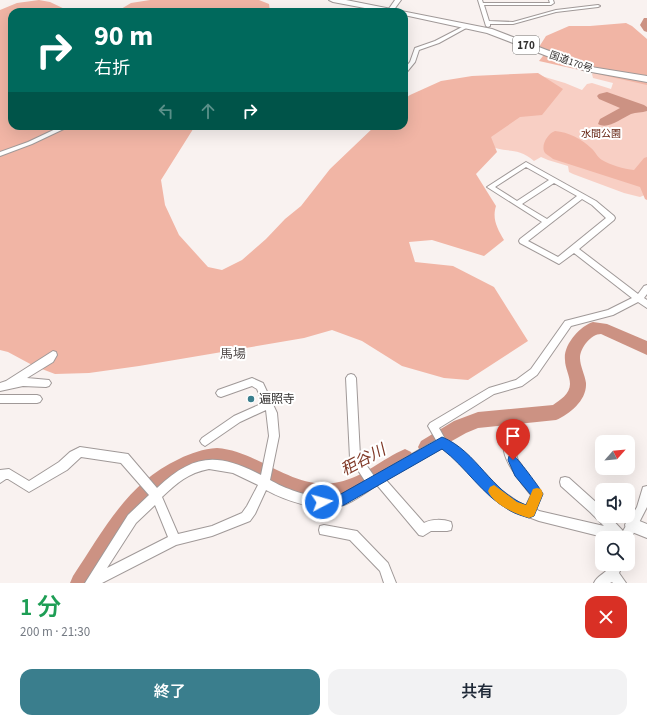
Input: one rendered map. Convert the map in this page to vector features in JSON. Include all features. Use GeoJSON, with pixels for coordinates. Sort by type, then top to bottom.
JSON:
{"type":"FeatureCollection","features":[{"type":"Feature","properties":{"kind":"highway"},"geometry":{"type":"LineString","coordinates":[[333,0],[378,8]]}},
{"type":"Feature","properties":{"kind":"highway","name":"国道170号"},"geometry":{"type":"LineString","coordinates":[[408,14],[466,27],[488,26],[589,69],[647,79]]}},
{"type":"Feature","properties":{"kind":"street"},"geometry":{"type":"LineString","coordinates":[[551,0],[551,4],[481,2],[488,26],[513,22],[556,11],[598,6]]}},
{"type":"Feature","properties":{"kind":"street"},"geometry":{"type":"LineString","coordinates":[[408,67],[412,62],[417,49],[437,42],[466,27]]}},
{"type":"Feature","properties":{"kind":"street"},"geometry":{"type":"LineString","coordinates":[[0,154],[30,143],[58,130]]}},
{"type":"Feature","properties":{"kind":"street"},"geometry":{"type":"LineString","coordinates":[[547,222],[490,187],[526,164],[553,180],[582,196],[594,203],[610,218],[560,261],[523,241],[582,196]]}},
{"type":"Feature","properties":{"kind":"street"},"geometry":{"type":"LineString","coordinates":[[517,204],[553,180]]}},
{"type":"Feature","properties":{"kind":"street"},"geometry":{"type":"LineString","coordinates":[[574,249],[647,305]]}},
{"type":"Feature","properties":{"kind":"street"},"geometry":{"type":"LineString","coordinates":[[600,531],[529,512],[514,506],[497,494],[459,455],[442,442],[433,426],[492,391],[519,383],[534,372],[568,323],[610,313],[639,298],[647,288]]}},
{"type":"Feature","properties":{"kind":"street"},"geometry":{"type":"LineString","coordinates":[[4,386],[50,359],[53,355]]}},
{"type":"Feature","properties":{"kind":"street"},"geometry":{"type":"LineString","coordinates":[[351,378],[355,458],[423,531],[429,526],[447,526]]}},
{"type":"Feature","properties":{"kind":"street"},"geometry":{"type":"LineString","coordinates":[[4,386],[33,381],[46,383]]}},
{"type":"Feature","properties":{"kind":"street"},"geometry":{"type":"LineString","coordinates":[[91,583],[175,540],[212,531],[246,517],[251,510],[264,482],[269,466],[274,436],[272,413],[260,386],[256,382],[221,393]]}},
{"type":"Feature","properties":{"kind":"street"},"geometry":{"type":"LineString","coordinates":[[0,399],[37,399]]}},
{"type":"Feature","properties":{"kind":"street"},"geometry":{"type":"LineString","coordinates":[[205,441],[237,419],[268,405]]}},
{"type":"Feature","properties":{"kind":"street"},"geometry":{"type":"LineString","coordinates":[[91,583],[132,519],[156,495],[186,471],[209,464],[233,468],[264,482],[277,490],[297,497],[322,502],[340,501],[442,442]]}},
{"type":"Feature","properties":{"kind":"street"},"geometry":{"type":"LineString","coordinates":[[511,442],[508,444],[508,449],[519,472],[537,494],[529,512]]}},
{"type":"Feature","properties":{"kind":"street"},"geometry":{"type":"LineString","coordinates":[[0,478],[3,474],[9,474],[28,486],[63,466],[74,455],[80,452],[124,458],[156,495],[175,540]]}},
{"type":"Feature","properties":{"kind":"street"},"geometry":{"type":"LineString","coordinates":[[565,482],[617,531]]}},
{"type":"Feature","properties":{"kind":"street"},"geometry":{"type":"LineString","coordinates":[[628,531],[641,509],[647,491]]}},
{"type":"Feature","properties":{"kind":"street"},"geometry":{"type":"LineString","coordinates":[[632,525],[647,531]]}},
{"type":"Feature","properties":{"kind":"street"},"geometry":{"type":"LineString","coordinates":[[324,530],[353,535],[384,567],[390,583]]}},
{"type":"Feature","properties":{"kind":"street"},"geometry":{"type":"LineString","coordinates":[[600,583],[616,574]]}},
{"type":"Feature","properties":{"kind":"green space","name":"水間公園"},"geometry":{"type":"Polygon","coordinates":[[[594,72],[647,81],[647,194],[640,197],[624,193],[573,174],[569,172],[568,166],[541,157],[534,161],[522,153],[502,150],[490,146],[471,90],[538,75],[582,90],[587,84],[592,83],[611,89],[613,83],[593,78],[592,74],[594,72]]]}},
{"type":"Feature","properties":{"kind":"shaded area"},"geometry":{"type":"Polygon","coordinates":[[[39,0],[50,2],[63,8],[8,8],[8,130],[192,130],[161,180],[165,205],[179,235],[208,267],[222,270],[242,260],[266,239],[285,219],[301,206],[330,169],[371,130],[408,130],[408,96],[410,95],[441,81],[472,76],[538,73],[563,89],[542,115],[520,117],[491,137],[497,152],[476,174],[496,206],[495,219],[504,240],[484,256],[432,240],[409,242],[415,262],[453,266],[494,287],[528,341],[468,380],[444,378],[402,366],[362,341],[332,330],[304,338],[89,373],[55,374],[34,366],[8,352],[0,350],[0,10],[17,3],[39,0]]]}},
{"type":"Feature","properties":{"kind":"shaded area"},"geometry":{"type":"Polygon","coordinates":[[[150,0],[259,0],[269,4],[270,8],[123,8],[131,3],[150,0]]]}},
{"type":"Feature","properties":{"kind":"shaded area"},"geometry":{"type":"Polygon","coordinates":[[[626,23],[632,26],[647,39],[647,85],[539,61],[543,56],[539,47],[546,36],[569,26],[626,23]]]}},
{"type":"Feature","properties":{"kind":"shaded area"},"geometry":{"type":"Polygon","coordinates":[[[607,92],[644,105],[647,107],[647,111],[631,114],[610,125],[606,126],[598,124],[600,119],[620,108],[599,99],[597,96],[607,92]]]}},
{"type":"Feature","properties":{"kind":"shaded area"},"geometry":{"type":"Polygon","coordinates":[[[555,131],[570,134],[592,149],[600,159],[609,164],[626,169],[634,170],[644,158],[647,157],[647,200],[645,199],[640,187],[553,159],[545,153],[543,147],[544,143],[550,134],[555,131]]]}},
{"type":"Feature","properties":{"kind":"waterway"},"geometry":{"type":"LineString","coordinates":[[647,20],[644,25],[647,29]]}},
{"type":"Feature","properties":{"kind":"waterway","name":"秬谷川"},"geometry":{"type":"LineString","coordinates":[[427,447],[460,427],[478,420],[556,412],[569,403],[575,395],[578,384],[572,358],[575,348],[584,335],[593,328],[602,328],[647,348]]}},
{"type":"Feature","properties":{"kind":"waterway","name":"秬谷川"},"geometry":{"type":"LineString","coordinates":[[80,583],[118,525],[140,497],[152,485],[175,469],[196,460],[210,457],[224,457],[238,461],[294,487],[318,493],[331,493],[359,484],[405,458]]}},
{"type":"Feature","properties":{"kind":"slow traffic"},"geometry":{"type":"LineString","coordinates":[[494,491],[514,506],[529,512],[537,494]]}},
{"type":"Feature","properties":{"kind":"place","name":"遍照寺"},"geometry":{"type":"Point","coordinates":[251,399]}},
{"type":"Feature","properties":{"kind":"district","name":"馬場"},"geometry":{"type":"Point","coordinates":[233,354]}},
{"type":"Feature","properties":{"kind":"route"},"geometry":{"type":"LineString","coordinates":[[322,502],[340,501],[442,442],[459,455],[497,494],[514,506],[529,512],[537,494],[519,472],[513,460]]}}]}
